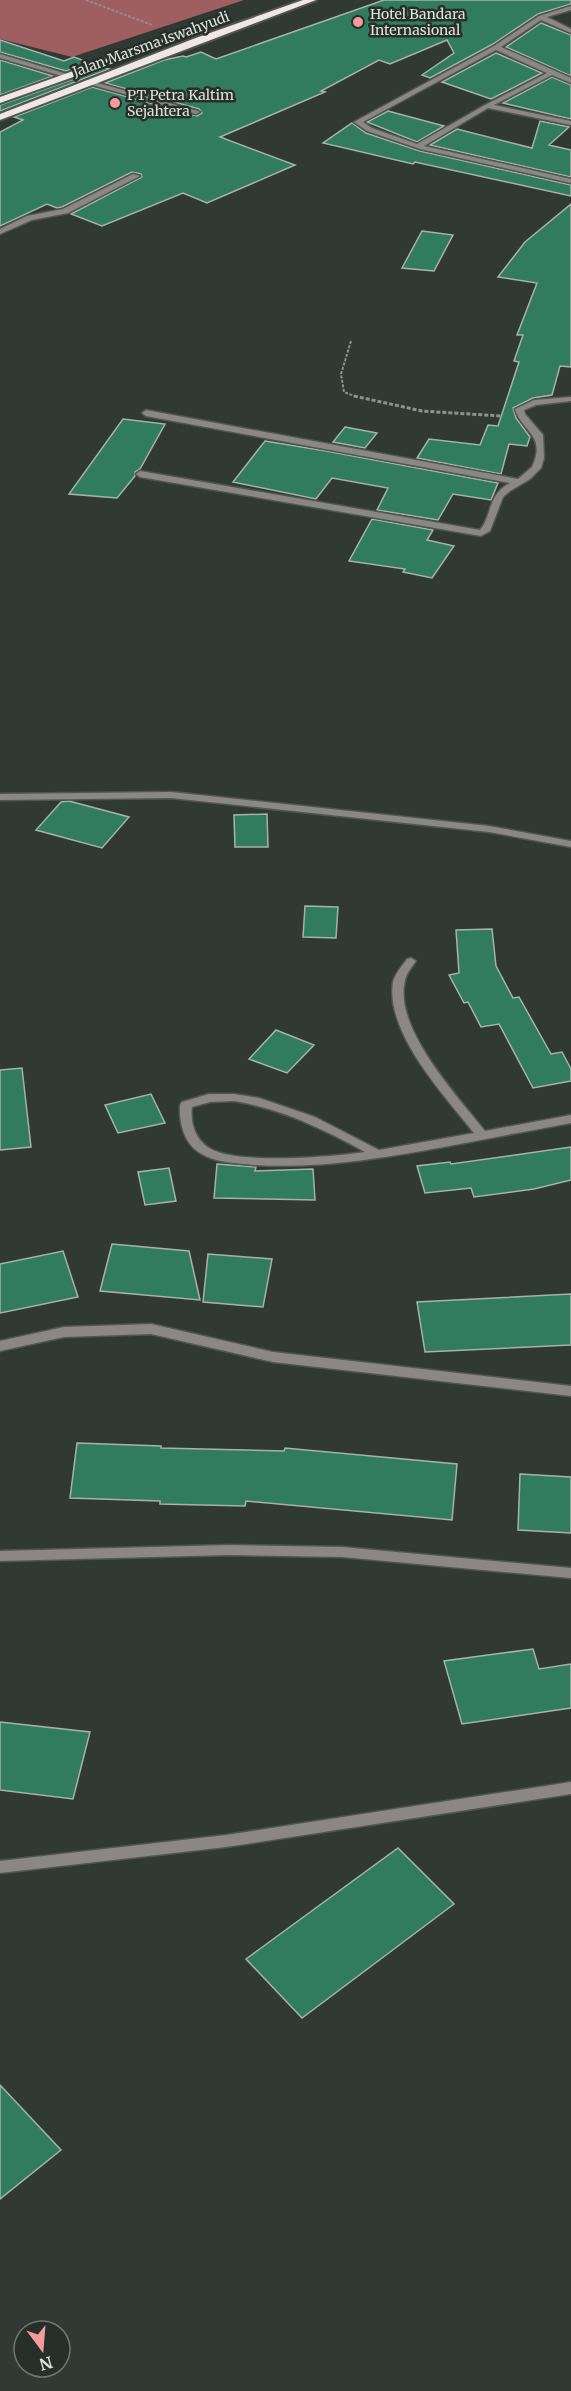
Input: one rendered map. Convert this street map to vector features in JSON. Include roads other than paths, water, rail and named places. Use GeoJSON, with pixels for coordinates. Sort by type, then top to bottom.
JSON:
{"type":"FeatureCollection","features":[{"type":"Feature","properties":{"kind":"highway","name":"Jalan Marsma Iswahyudi"},"geometry":{"type":"LineString","coordinates":[[0,100],[280,0]]}},
{"type":"Feature","properties":{"kind":"highway","name":"Jalan Marsma Iswahyudi"},"geometry":{"type":"LineString","coordinates":[[0,117],[87,82],[312,0]]}},
{"type":"Feature","properties":{"kind":"street"},"geometry":{"type":"LineString","coordinates":[[571,8],[541,16],[496,47],[358,123],[367,131],[418,146],[571,181]]}},
{"type":"Feature","properties":{"kind":"street"},"geometry":{"type":"LineString","coordinates":[[541,16],[571,31]]}},
{"type":"Feature","properties":{"kind":"street"},"geometry":{"type":"LineString","coordinates":[[496,47],[571,81]]}},
{"type":"Feature","properties":{"kind":"street"},"geometry":{"type":"LineString","coordinates":[[0,56],[65,75]]}},
{"type":"Feature","properties":{"kind":"street"},"geometry":{"type":"LineString","coordinates":[[418,146],[487,106],[554,72]]}},
{"type":"Feature","properties":{"kind":"street"},"geometry":{"type":"LineString","coordinates":[[87,82],[196,112]]}},
{"type":"Feature","properties":{"kind":"street"},"geometry":{"type":"LineString","coordinates":[[487,106],[571,123]]}},
{"type":"Feature","properties":{"kind":"street"},"geometry":{"type":"LineString","coordinates":[[0,231],[30,218],[65,211],[136,176]]}},
{"type":"Feature","properties":{"kind":"street"},"geometry":{"type":"LineString","coordinates":[[140,474],[478,533],[486,531],[496,500],[504,490],[536,472],[539,465],[539,435],[521,416],[519,409],[571,399]]}},
{"type":"Feature","properties":{"kind":"street"},"geometry":{"type":"LineString","coordinates":[[146,413],[519,482]]}},
{"type":"Feature","properties":{"kind":"street"},"geometry":{"type":"LineString","coordinates":[[0,797],[171,795],[489,829],[571,844]]}},
{"type":"Feature","properties":{"kind":"street"},"geometry":{"type":"LineString","coordinates":[[411,961],[399,981],[398,1003],[403,1024],[418,1050],[482,1136]]}},
{"type":"Feature","properties":{"kind":"street"},"geometry":{"type":"LineString","coordinates":[[379,1155],[329,1126],[275,1107],[229,1095],[201,1098],[186,1105],[184,1120],[200,1148],[211,1154],[274,1162],[319,1161],[379,1155],[571,1119]]}},
{"type":"Feature","properties":{"kind":"street"},"geometry":{"type":"LineString","coordinates":[[0,1346],[64,1332],[151,1329],[273,1357],[571,1391]]}},
{"type":"Feature","properties":{"kind":"street"},"geometry":{"type":"LineString","coordinates":[[0,1556],[229,1550],[342,1552],[571,1573]]}},
{"type":"Feature","properties":{"kind":"street"},"geometry":{"type":"LineString","coordinates":[[0,1867],[226,1841],[571,1788]]}},
{"type":"Feature","properties":{"kind":"place","name":"Hotel Bandara Internasional"},"geometry":{"type":"Point","coordinates":[358,22]}},
{"type":"Feature","properties":{"kind":"place","name":"PT Petra Kaltim Sejahtera"},"geometry":{"type":"Point","coordinates":[115,103]}}]}
